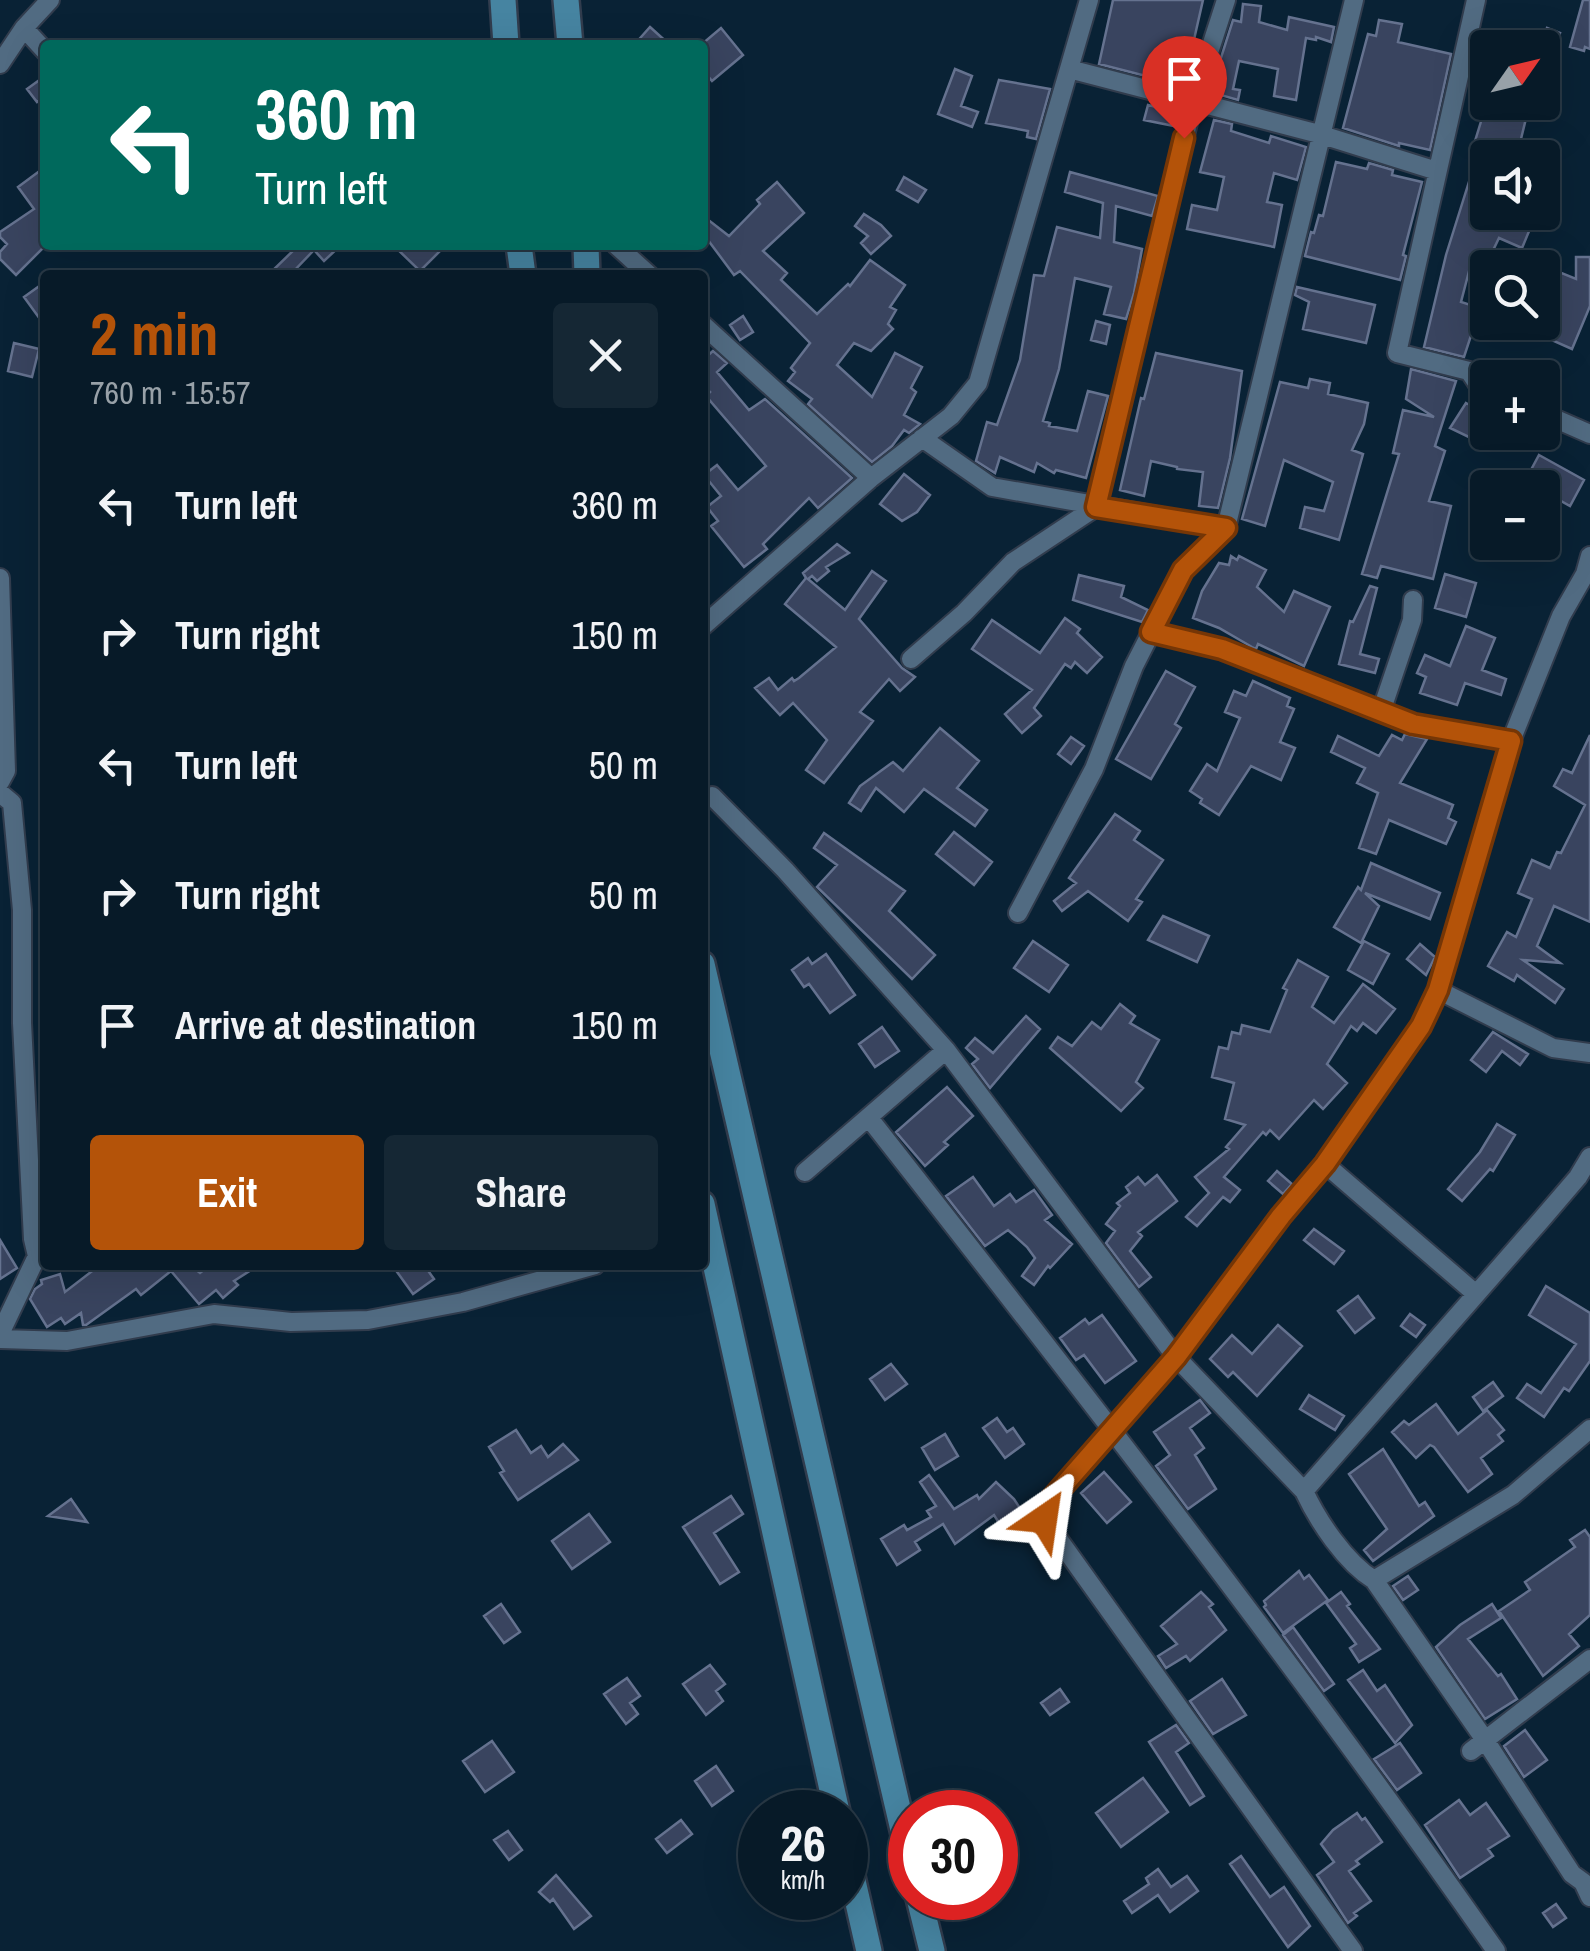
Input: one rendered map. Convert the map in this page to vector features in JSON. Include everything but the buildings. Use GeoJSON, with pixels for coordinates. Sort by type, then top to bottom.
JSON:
{"type":"FeatureCollection","features":[{"type":"Feature","properties":{"kind":"street"},"geometry":{"type":"LineString","coordinates":[[0,64],[24,28],[50,0]]}},
{"type":"Feature","properties":{"kind":"street"},"geometry":{"type":"LineString","coordinates":[[503,0],[506,40]]}},
{"type":"Feature","properties":{"kind":"street"},"geometry":{"type":"LineString","coordinates":[[566,0],[570,40]]}},
{"type":"Feature","properties":{"kind":"street"},"geometry":{"type":"LineString","coordinates":[[708,621],[871,478],[951,416],[978,383],[1090,0]]}},
{"type":"Feature","properties":{"kind":"street"},"geometry":{"type":"LineString","coordinates":[[911,660],[1013,562],[1096,507],[1193,102],[1226,0]]}},
{"type":"Feature","properties":{"kind":"street"},"geometry":{"type":"LineString","coordinates":[[1018,913],[1094,769],[1151,632],[1183,570],[1226,528],[1354,0]]}},
{"type":"Feature","properties":{"kind":"street"},"geometry":{"type":"LineString","coordinates":[[1470,373],[1398,352],[1476,0]]}},
{"type":"Feature","properties":{"kind":"street"},"geometry":{"type":"LineString","coordinates":[[24,28],[40,46]]}},
{"type":"Feature","properties":{"kind":"street"},"geometry":{"type":"LineString","coordinates":[[1069,69],[1319,134],[1437,171]]}},
{"type":"Feature","properties":{"kind":"street"},"geometry":{"type":"LineString","coordinates":[[622,250],[644,270]]}},
{"type":"Feature","properties":{"kind":"street"},"geometry":{"type":"LineString","coordinates":[[708,329],[871,478]]}},
{"type":"Feature","properties":{"kind":"street"},"geometry":{"type":"LineString","coordinates":[[1560,422],[1590,434]]}},
{"type":"Feature","properties":{"kind":"street"},"geometry":{"type":"LineString","coordinates":[[922,438],[992,487],[1226,528]]}},
{"type":"Feature","properties":{"kind":"street"},"geometry":{"type":"LineString","coordinates":[[1353,1951],[1044,1519],[1042,1510],[1176,1357],[1281,1216],[1325,1164],[1421,1026],[1438,990],[1511,741],[1561,616],[1590,556]]}},
{"type":"Feature","properties":{"kind":"street"},"geometry":{"type":"LineString","coordinates":[[0,578],[6,771],[0,782]]}},
{"type":"Feature","properties":{"kind":"street"},"geometry":{"type":"LineString","coordinates":[[1381,712],[1412,620],[1413,600]]}},
{"type":"Feature","properties":{"kind":"street"},"geometry":{"type":"LineString","coordinates":[[1151,632],[1222,649],[1413,724],[1511,741]]}},
{"type":"Feature","properties":{"kind":"street"},"geometry":{"type":"LineString","coordinates":[[0,793],[12,803],[22,910],[22,1023],[33,1240],[40,1251]]}},
{"type":"Feature","properties":{"kind":"street"},"geometry":{"type":"LineString","coordinates":[[712,796],[785,870],[946,1050],[1176,1357],[1304,1491],[1361,1572],[1374,1580],[1478,1745],[1572,1874],[1588,1884]]}},
{"type":"Feature","properties":{"kind":"street"},"geometry":{"type":"LineString","coordinates":[[708,990],[894,1790]]}},
{"type":"Feature","properties":{"kind":"street"},"geometry":{"type":"LineString","coordinates":[[1438,990],[1553,1048],[1590,1053]]}},
{"type":"Feature","properties":{"kind":"street"},"geometry":{"type":"LineString","coordinates":[[805,1172],[946,1050]]}},
{"type":"Feature","properties":{"kind":"street"},"geometry":{"type":"LineString","coordinates":[[869,1118],[1114,1430],[1390,1798],[1496,1951]]}},
{"type":"Feature","properties":{"kind":"street"},"geometry":{"type":"LineString","coordinates":[[1304,1491],[1578,1177],[1590,1157]]}},
{"type":"Feature","properties":{"kind":"street"},"geometry":{"type":"LineString","coordinates":[[1325,1164],[1476,1294]]}},
{"type":"Feature","properties":{"kind":"street"},"geometry":{"type":"LineString","coordinates":[[708,1243],[833,1790]]}},
{"type":"Feature","properties":{"kind":"street"},"geometry":{"type":"LineString","coordinates":[[40,1255],[0,1336],[67,1342],[214,1314],[291,1322],[368,1320],[463,1302],[576,1270]]}},
{"type":"Feature","properties":{"kind":"street"},"geometry":{"type":"LineString","coordinates":[[1374,1580],[1513,1496],[1590,1429]]}},
{"type":"Feature","properties":{"kind":"street"},"geometry":{"type":"LineString","coordinates":[[1478,1745],[1590,1658]]}},
{"type":"Feature","properties":{"kind":"street"},"geometry":{"type":"LineString","coordinates":[[861,1920],[868,1951]]}},
{"type":"Feature","properties":{"kind":"street"},"geometry":{"type":"LineString","coordinates":[[924,1920],[932,1951]]}},
{"type":"Feature","properties":{"kind":"route"},"geometry":{"type":"LineString","coordinates":[[1044,1519],[1042,1510],[1176,1357],[1281,1216],[1325,1164],[1421,1026],[1438,990],[1511,741],[1413,724],[1222,649],[1151,632],[1183,570],[1226,528],[1096,507],[1184,138]]}}]}
